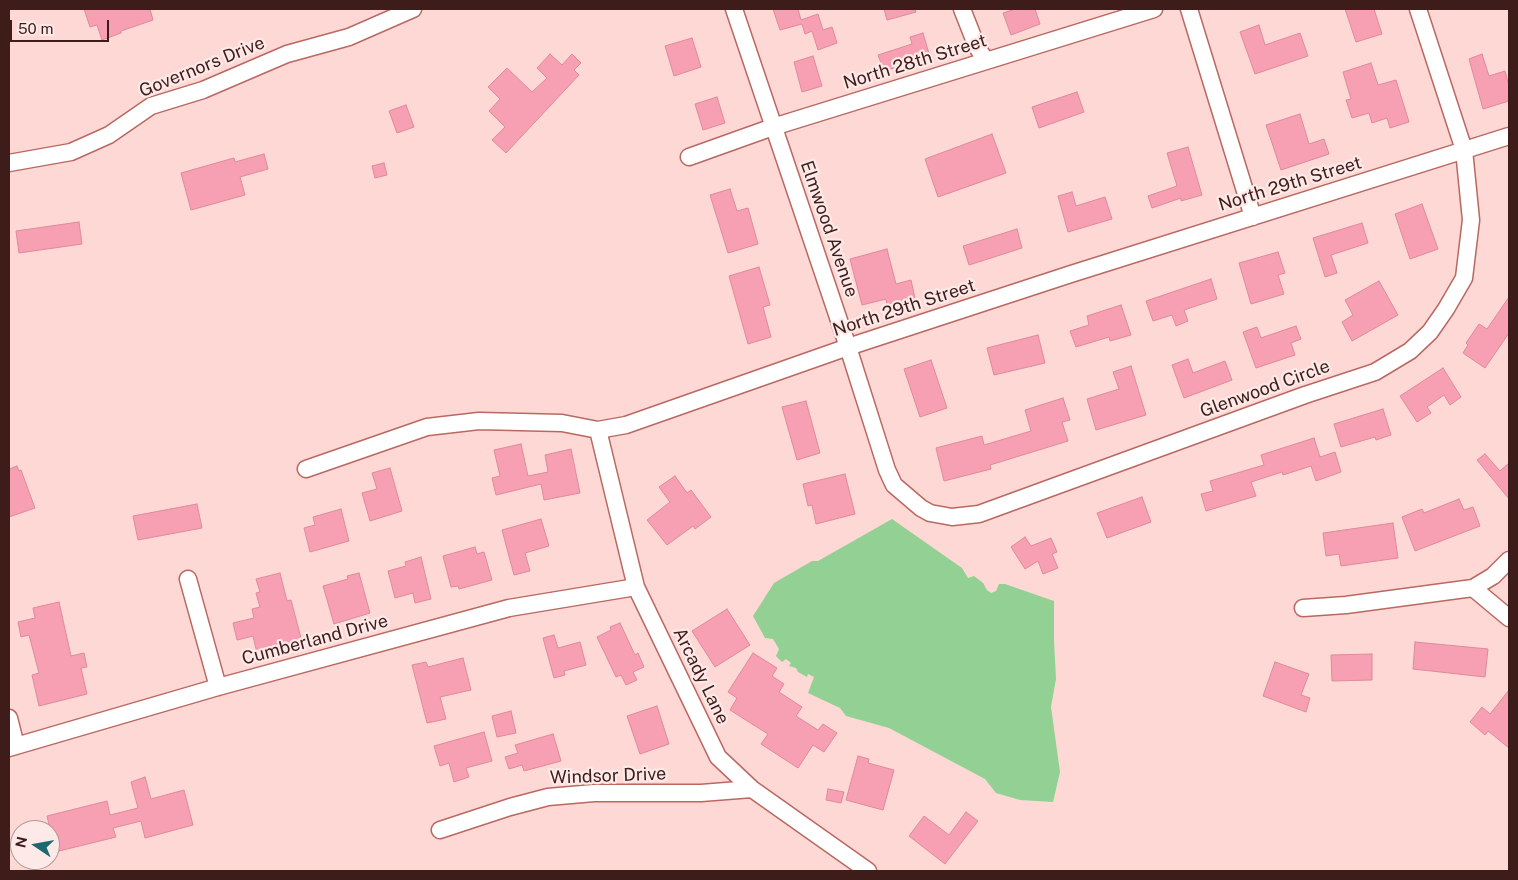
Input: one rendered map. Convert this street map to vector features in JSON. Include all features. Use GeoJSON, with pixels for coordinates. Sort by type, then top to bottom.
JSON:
{"type":"FeatureCollection","features":[{"type":"Feature","properties":{"kind":"street","name":"Governors Drive"},"geometry":{"type":"LineString","coordinates":[[9,163],[71,152],[108,135],[150,106],[203,90],[287,54],[349,37],[414,9]]}},
{"type":"Feature","properties":{"kind":"street","name":"Elmwood Avenue"},"geometry":{"type":"LineString","coordinates":[[734,9],[848,347],[887,470],[894,485],[921,508]]}},
{"type":"Feature","properties":{"kind":"street"},"geometry":{"type":"LineString","coordinates":[[962,9],[977,47],[986,61]]}},
{"type":"Feature","properties":{"kind":"street","name":"North 28th Street"},"geometry":{"type":"LineString","coordinates":[[689,157],[773,128],[1154,9]]}},
{"type":"Feature","properties":{"kind":"street"},"geometry":{"type":"LineString","coordinates":[[1189,9],[1253,217]]}},
{"type":"Feature","properties":{"kind":"street","name":"Glenwood Circle"},"geometry":{"type":"LineString","coordinates":[[921,508],[930,513],[952,517],[978,514],[1305,395],[1375,372],[1404,355],[1430,332],[1464,278],[1471,220],[1464,150],[1418,9]]}},
{"type":"Feature","properties":{"kind":"street","name":"North 29th Street"},"geometry":{"type":"LineString","coordinates":[[306,469],[427,427],[479,421],[562,424],[598,430],[626,425],[848,347],[1509,136]]}},
{"type":"Feature","properties":{"kind":"street","name":"Arcady Lane"},"geometry":{"type":"LineString","coordinates":[[598,430],[636,587],[718,757],[752,789],[868,871]]}},
{"type":"Feature","properties":{"kind":"street"},"geometry":{"type":"LineString","coordinates":[[1303,608],[1346,605],[1473,588],[1492,576],[1509,560]]}},
{"type":"Feature","properties":{"kind":"street"},"geometry":{"type":"LineString","coordinates":[[188,579],[218,687]]}},
{"type":"Feature","properties":{"kind":"street","name":"Cumberland Drive"},"geometry":{"type":"LineString","coordinates":[[12,747],[218,687],[510,608],[636,587]]}},
{"type":"Feature","properties":{"kind":"street"},"geometry":{"type":"LineString","coordinates":[[1473,588],[1509,618]]}},
{"type":"Feature","properties":{"kind":"street"},"geometry":{"type":"LineString","coordinates":[[9,718],[12,747]]}},
{"type":"Feature","properties":{"kind":"street","name":"Windsor Drive"},"geometry":{"type":"LineString","coordinates":[[440,830],[510,807],[548,797],[594,793],[702,793],[752,789]]}},
{"type":"Feature","properties":{"kind":"shaded area"},"geometry":{"type":"Polygon","coordinates":[[[892,519],[962,568],[968,578],[974,576],[991,593],[996,591],[999,584],[1005,584],[1054,601],[1056,679],[1051,707],[1060,772],[1053,802],[1020,800],[996,793],[985,779],[889,728],[846,716],[840,708],[808,693],[814,677],[808,674],[807,677],[798,672],[796,668],[789,666],[791,663],[786,659],[782,662],[776,656],[779,649],[773,639],[765,638],[753,616],[774,583],[812,561],[818,561],[892,519]]]}},
{"type":"Feature","properties":{"kind":"building"},"geometry":{"type":"Polygon","coordinates":[[[84,9],[150,9],[153,20],[102,40],[97,25],[90,27],[84,9]]]}},
{"type":"Feature","properties":{"kind":"building"},"geometry":{"type":"Polygon","coordinates":[[[773,9],[798,9],[801,20],[818,14],[823,30],[832,27],[837,43],[818,50],[812,31],[805,34],[802,24],[780,30],[773,9]]]}},
{"type":"Feature","properties":{"kind":"building"},"geometry":{"type":"Polygon","coordinates":[[[884,9],[915,9],[916,12],[887,20],[884,9]]]}},
{"type":"Feature","properties":{"kind":"building"},"geometry":{"type":"Polygon","coordinates":[[[1015,9],[1035,9],[1040,24],[1011,35],[1003,13],[1015,9]]]}},
{"type":"Feature","properties":{"kind":"building"},"geometry":{"type":"Polygon","coordinates":[[[1345,9],[1374,9],[1382,34],[1356,42],[1345,9]]]}},
{"type":"Feature","properties":{"kind":"building"},"geometry":{"type":"Polygon","coordinates":[[[1259,25],[1265,45],[1300,33],[1308,56],[1255,74],[1240,32],[1259,25]]]}},
{"type":"Feature","properties":{"kind":"building"},"geometry":{"type":"Polygon","coordinates":[[[923,33],[930,57],[884,71],[878,55],[912,44],[910,37],[923,33]]]}},
{"type":"Feature","properties":{"kind":"building"},"geometry":{"type":"Polygon","coordinates":[[[692,38],[701,67],[674,76],[665,46],[692,38]]]}},
{"type":"Feature","properties":{"kind":"building"},"geometry":{"type":"Polygon","coordinates":[[[550,54],[562,65],[572,54],[581,63],[574,70],[579,75],[506,153],[492,140],[505,127],[489,111],[500,99],[488,87],[507,68],[532,92],[547,78],[537,68],[550,54]]]}},
{"type":"Feature","properties":{"kind":"building"},"geometry":{"type":"Polygon","coordinates":[[[1482,54],[1489,76],[1505,71],[1509,86],[1509,101],[1483,109],[1469,59],[1482,54]]]}},
{"type":"Feature","properties":{"kind":"building"},"geometry":{"type":"Polygon","coordinates":[[[813,56],[822,86],[802,92],[794,62],[813,56]]]}},
{"type":"Feature","properties":{"kind":"building"},"geometry":{"type":"Polygon","coordinates":[[[1371,63],[1378,85],[1396,80],[1409,122],[1390,128],[1387,118],[1372,123],[1369,113],[1352,118],[1346,100],[1351,99],[1343,72],[1371,63]]]}},
{"type":"Feature","properties":{"kind":"building"},"geometry":{"type":"Polygon","coordinates":[[[1077,92],[1084,112],[1039,128],[1032,107],[1077,92]]]}},
{"type":"Feature","properties":{"kind":"building"},"geometry":{"type":"Polygon","coordinates":[[[717,97],[725,123],[703,130],[695,104],[717,97]]]}},
{"type":"Feature","properties":{"kind":"building"},"geometry":{"type":"Polygon","coordinates":[[[406,105],[414,127],[397,133],[389,111],[406,105]]]}},
{"type":"Feature","properties":{"kind":"building"},"geometry":{"type":"Polygon","coordinates":[[[1300,114],[1309,144],[1324,139],[1329,154],[1281,170],[1266,125],[1300,114]]]}},
{"type":"Feature","properties":{"kind":"building"},"geometry":{"type":"Polygon","coordinates":[[[992,134],[1006,173],[938,197],[925,159],[992,134]]]}},
{"type":"Feature","properties":{"kind":"building"},"geometry":{"type":"Polygon","coordinates":[[[1188,147],[1202,195],[1181,201],[1181,198],[1152,208],[1148,196],[1177,186],[1167,153],[1188,147]]]}},
{"type":"Feature","properties":{"kind":"building"},"geometry":{"type":"Polygon","coordinates":[[[264,154],[268,169],[240,177],[245,195],[191,210],[181,173],[234,158],[235,162],[264,154]]]}},
{"type":"Feature","properties":{"kind":"building"},"geometry":{"type":"Polygon","coordinates":[[[384,163],[387,175],[375,178],[372,166],[384,163]]]}},
{"type":"Feature","properties":{"kind":"building"},"geometry":{"type":"Polygon","coordinates":[[[730,189],[737,211],[748,208],[758,244],[728,253],[710,195],[730,189]]]}},
{"type":"Feature","properties":{"kind":"building"},"geometry":{"type":"Polygon","coordinates":[[[1072,192],[1076,206],[1105,197],[1112,219],[1068,232],[1058,196],[1072,192]]]}},
{"type":"Feature","properties":{"kind":"building"},"geometry":{"type":"Polygon","coordinates":[[[1422,204],[1438,249],[1410,259],[1395,214],[1422,204]]]}},
{"type":"Feature","properties":{"kind":"building"},"geometry":{"type":"Polygon","coordinates":[[[79,222],[82,244],[19,253],[16,231],[79,222]]]}},
{"type":"Feature","properties":{"kind":"building"},"geometry":{"type":"Polygon","coordinates":[[[1362,223],[1368,243],[1331,255],[1337,273],[1325,277],[1313,238],[1362,223]]]}},
{"type":"Feature","properties":{"kind":"building"},"geometry":{"type":"Polygon","coordinates":[[[1017,229],[1022,248],[969,265],[963,246],[1017,229]]]}},
{"type":"Feature","properties":{"kind":"building"},"geometry":{"type":"Polygon","coordinates":[[[887,249],[896,284],[911,280],[915,298],[887,305],[886,299],[862,305],[850,259],[887,249]]]}},
{"type":"Feature","properties":{"kind":"building"},"geometry":{"type":"Polygon","coordinates":[[[1278,252],[1285,273],[1278,275],[1284,294],[1251,304],[1239,263],[1278,252]]]}},
{"type":"Feature","properties":{"kind":"building"},"geometry":{"type":"Polygon","coordinates":[[[759,267],[770,305],[763,307],[771,337],[748,344],[729,276],[759,267]]]}},
{"type":"Feature","properties":{"kind":"building"},"geometry":{"type":"Polygon","coordinates":[[[1211,279],[1217,299],[1184,310],[1188,321],[1176,326],[1172,315],[1153,321],[1146,301],[1211,279]]]}},
{"type":"Feature","properties":{"kind":"building"},"geometry":{"type":"Polygon","coordinates":[[[1379,281],[1398,315],[1352,341],[1342,322],[1353,315],[1345,300],[1379,281]]]}},
{"type":"Feature","properties":{"kind":"building"},"geometry":{"type":"Polygon","coordinates":[[[1509,297],[1509,333],[1485,368],[1463,353],[1468,345],[1466,343],[1479,324],[1487,329],[1509,297]]]}},
{"type":"Feature","properties":{"kind":"building"},"geometry":{"type":"Polygon","coordinates":[[[1121,305],[1131,335],[1110,341],[1109,337],[1076,347],[1070,331],[1089,325],[1087,316],[1121,305]]]}},
{"type":"Feature","properties":{"kind":"building"},"geometry":{"type":"Polygon","coordinates":[[[1296,326],[1301,339],[1291,343],[1295,355],[1256,368],[1243,332],[1257,327],[1261,338],[1296,326]]]}},
{"type":"Feature","properties":{"kind":"building"},"geometry":{"type":"Polygon","coordinates":[[[1038,335],[1045,363],[994,375],[987,348],[1038,335]]]}},
{"type":"Feature","properties":{"kind":"building"},"geometry":{"type":"Polygon","coordinates":[[[1188,359],[1193,373],[1225,361],[1232,380],[1184,398],[1172,365],[1188,359]]]}},
{"type":"Feature","properties":{"kind":"building"},"geometry":{"type":"Polygon","coordinates":[[[931,360],[947,408],[920,417],[904,369],[931,360]]]}},
{"type":"Feature","properties":{"kind":"building"},"geometry":{"type":"Polygon","coordinates":[[[1131,366],[1146,415],[1096,430],[1087,399],[1119,389],[1113,372],[1131,366]]]}},
{"type":"Feature","properties":{"kind":"building"},"geometry":{"type":"Polygon","coordinates":[[[1443,368],[1461,397],[1450,405],[1444,395],[1427,407],[1431,413],[1417,422],[1400,396],[1443,368]]]}},
{"type":"Feature","properties":{"kind":"building"},"geometry":{"type":"Polygon","coordinates":[[[1063,398],[1070,420],[1062,422],[1068,441],[990,465],[991,469],[944,481],[936,448],[982,436],[984,445],[1031,431],[1025,410],[1063,398]]]}},
{"type":"Feature","properties":{"kind":"building"},"geometry":{"type":"Polygon","coordinates":[[[806,401],[820,453],[797,460],[782,407],[806,401]]]}},
{"type":"Feature","properties":{"kind":"building"},"geometry":{"type":"Polygon","coordinates":[[[1383,409],[1391,435],[1376,440],[1375,437],[1341,447],[1334,424],[1383,409]]]}},
{"type":"Feature","properties":{"kind":"building"},"geometry":{"type":"Polygon","coordinates":[[[1314,438],[1320,457],[1335,452],[1341,472],[1316,481],[1311,466],[1283,475],[1282,472],[1251,482],[1256,496],[1206,511],[1201,494],[1213,491],[1210,481],[1264,465],[1261,455],[1314,438]]]}},
{"type":"Feature","properties":{"kind":"building"},"geometry":{"type":"Polygon","coordinates":[[[521,444],[528,476],[548,472],[545,455],[571,449],[580,493],[544,500],[541,484],[496,495],[492,478],[500,476],[494,450],[521,444]]]}},
{"type":"Feature","properties":{"kind":"building"},"geometry":{"type":"Polygon","coordinates":[[[1485,454],[1500,471],[1509,463],[1509,499],[1477,460],[1485,454]]]}},
{"type":"Feature","properties":{"kind":"building"},"geometry":{"type":"Polygon","coordinates":[[[17,466],[19,471],[21,470],[35,508],[9,517],[9,469],[17,466]]]}},
{"type":"Feature","properties":{"kind":"building"},"geometry":{"type":"Polygon","coordinates":[[[390,468],[402,511],[370,521],[362,493],[377,489],[372,473],[390,468]]]}},
{"type":"Feature","properties":{"kind":"building"},"geometry":{"type":"Polygon","coordinates":[[[845,474],[855,514],[816,524],[812,505],[808,506],[803,484],[845,474]]]}},
{"type":"Feature","properties":{"kind":"building"},"geometry":{"type":"Polygon","coordinates":[[[675,476],[687,493],[691,490],[711,517],[695,529],[693,526],[667,545],[647,520],[670,502],[659,487],[675,476]]]}},
{"type":"Feature","properties":{"kind":"building"},"geometry":{"type":"Polygon","coordinates":[[[1142,497],[1151,522],[1107,538],[1097,513],[1142,497]]]}},
{"type":"Feature","properties":{"kind":"building"},"geometry":{"type":"Polygon","coordinates":[[[1459,499],[1464,510],[1473,507],[1480,526],[1415,551],[1402,517],[1422,509],[1424,513],[1459,499]]]}},
{"type":"Feature","properties":{"kind":"building"},"geometry":{"type":"Polygon","coordinates":[[[197,504],[202,528],[138,540],[133,516],[197,504]]]}},
{"type":"Feature","properties":{"kind":"building"},"geometry":{"type":"Polygon","coordinates":[[[341,509],[349,541],[310,552],[304,528],[315,525],[313,517],[341,509]]]}},
{"type":"Feature","properties":{"kind":"building"},"geometry":{"type":"Polygon","coordinates":[[[541,519],[549,546],[525,553],[530,571],[514,575],[502,530],[541,519]]]}},
{"type":"Feature","properties":{"kind":"building"},"geometry":{"type":"Polygon","coordinates":[[[1393,523],[1398,558],[1341,566],[1339,554],[1326,556],[1323,533],[1393,523]]]}},
{"type":"Feature","properties":{"kind":"building"},"geometry":{"type":"Polygon","coordinates":[[[1025,537],[1031,546],[1051,538],[1057,552],[1052,554],[1058,568],[1043,574],[1038,561],[1025,569],[1011,547],[1025,537]]]}},
{"type":"Feature","properties":{"kind":"building"},"geometry":{"type":"Polygon","coordinates":[[[475,547],[477,554],[484,552],[492,580],[459,589],[458,586],[451,587],[443,556],[475,547]]]}},
{"type":"Feature","properties":{"kind":"building"},"geometry":{"type":"Polygon","coordinates":[[[421,557],[431,599],[415,603],[413,593],[395,598],[388,571],[406,566],[405,562],[421,557]]]}},
{"type":"Feature","properties":{"kind":"building"},"geometry":{"type":"Polygon","coordinates":[[[280,573],[287,601],[291,600],[302,642],[257,653],[253,636],[237,640],[233,623],[254,618],[252,609],[260,607],[256,593],[260,592],[256,579],[280,573]]]}},
{"type":"Feature","properties":{"kind":"building"},"geometry":{"type":"Polygon","coordinates":[[[359,573],[370,613],[334,624],[323,586],[348,579],[347,576],[359,573]]]}},
{"type":"Feature","properties":{"kind":"building"},"geometry":{"type":"Polygon","coordinates":[[[59,602],[71,656],[84,653],[87,667],[81,668],[87,694],[39,706],[32,675],[39,673],[29,635],[21,637],[18,622],[35,618],[33,608],[59,602]]]}},
{"type":"Feature","properties":{"kind":"building"},"geometry":{"type":"Polygon","coordinates":[[[727,609],[750,645],[715,667],[692,631],[727,609]]]}},
{"type":"Feature","properties":{"kind":"building"},"geometry":{"type":"Polygon","coordinates":[[[620,623],[635,655],[638,653],[644,667],[633,672],[637,680],[626,685],[621,675],[616,677],[597,637],[611,630],[610,627],[620,623]]]}},
{"type":"Feature","properties":{"kind":"building"},"geometry":{"type":"Polygon","coordinates":[[[554,635],[558,648],[580,642],[586,665],[564,671],[565,675],[554,678],[543,638],[554,635]]]}},
{"type":"Feature","properties":{"kind":"building"},"geometry":{"type":"Polygon","coordinates":[[[1415,642],[1488,649],[1485,677],[1413,669],[1415,642]]]}},
{"type":"Feature","properties":{"kind":"building"},"geometry":{"type":"Polygon","coordinates":[[[753,653],[777,668],[772,676],[784,684],[779,692],[802,707],[796,716],[818,730],[823,724],[837,733],[824,752],[813,745],[798,768],[761,744],[768,734],[730,710],[737,698],[728,692],[753,653]]]}},
{"type":"Feature","properties":{"kind":"building"},"geometry":{"type":"Polygon","coordinates":[[[1372,654],[1372,680],[1332,681],[1331,655],[1372,654]]]}},
{"type":"Feature","properties":{"kind":"building"},"geometry":{"type":"Polygon","coordinates":[[[463,658],[471,690],[440,697],[446,719],[427,723],[412,665],[426,662],[428,667],[463,658]]]}},
{"type":"Feature","properties":{"kind":"building"},"geometry":{"type":"Polygon","coordinates":[[[1275,662],[1309,674],[1301,695],[1310,698],[1306,712],[1263,696],[1275,662]]]}},
{"type":"Feature","properties":{"kind":"building"},"geometry":{"type":"Polygon","coordinates":[[[1509,690],[1509,748],[1488,731],[1485,735],[1470,722],[1482,707],[1490,714],[1509,690]]]}},
{"type":"Feature","properties":{"kind":"building"},"geometry":{"type":"Polygon","coordinates":[[[657,706],[669,744],[640,754],[627,716],[657,706]]]}},
{"type":"Feature","properties":{"kind":"building"},"geometry":{"type":"Polygon","coordinates":[[[511,711],[516,733],[497,737],[492,716],[511,711]]]}},
{"type":"Feature","properties":{"kind":"building"},"geometry":{"type":"Polygon","coordinates":[[[484,732],[492,761],[466,768],[469,777],[454,782],[449,763],[440,766],[434,746],[484,732]]]}},
{"type":"Feature","properties":{"kind":"building"},"geometry":{"type":"Polygon","coordinates":[[[553,734],[561,761],[524,771],[522,765],[509,769],[505,757],[518,753],[515,745],[553,734]]]}},
{"type":"Feature","properties":{"kind":"building"},"geometry":{"type":"Polygon","coordinates":[[[858,756],[869,759],[868,763],[894,770],[883,810],[846,800],[858,756]]]}},
{"type":"Feature","properties":{"kind":"building"},"geometry":{"type":"Polygon","coordinates":[[[145,777],[151,799],[184,790],[193,825],[145,838],[141,821],[113,828],[116,837],[60,851],[60,820],[48,820],[47,816],[107,801],[110,815],[138,808],[131,782],[145,777]]]}},
{"type":"Feature","properties":{"kind":"building"},"geometry":{"type":"Polygon","coordinates":[[[828,789],[844,792],[841,803],[826,800],[828,789]]]}},
{"type":"Feature","properties":{"kind":"building"},"geometry":{"type":"Polygon","coordinates":[[[966,812],[978,821],[945,864],[909,836],[924,816],[949,835],[966,812]]]}}]}
